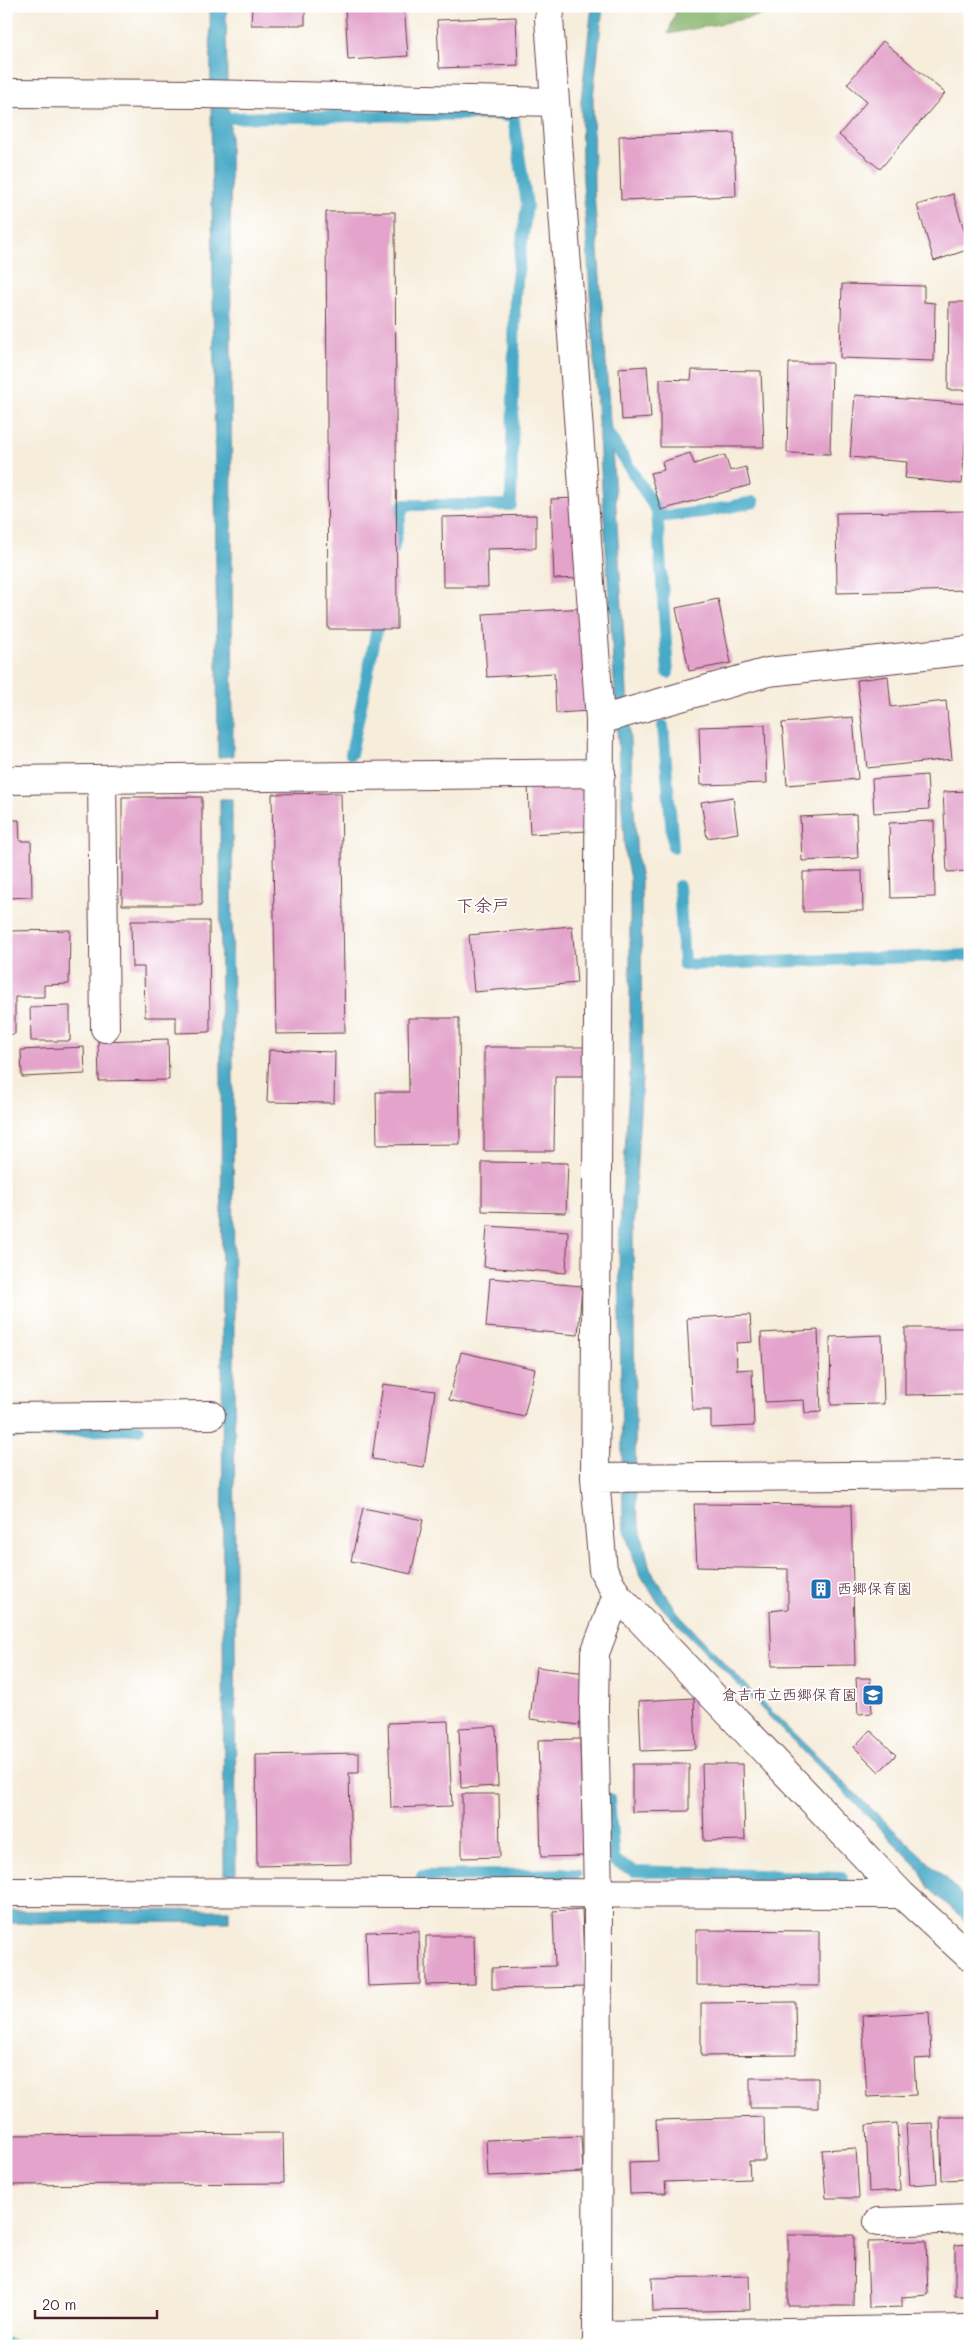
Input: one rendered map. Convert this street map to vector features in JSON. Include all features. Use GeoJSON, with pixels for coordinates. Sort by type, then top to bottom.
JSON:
{"type":"FeatureCollection","features":[{"type":"Feature","properties":{"kind":"street"},"geometry":{"type":"LineString","coordinates":[[551,6],[549,19],[600,720],[595,1478],[602,1570],[617,1595],[901,1894],[970,1957]]}},
{"type":"Feature","properties":{"kind":"street"},"geometry":{"type":"LineString","coordinates":[[6,93],[203,94],[555,102]]}},
{"type":"Feature","properties":{"kind":"street"},"geometry":{"type":"LineString","coordinates":[[600,720],[768,672],[970,650]]}},
{"type":"Feature","properties":{"kind":"street"},"geometry":{"type":"LineString","coordinates":[[6,780],[601,773]]}},
{"type":"Feature","properties":{"kind":"street"},"geometry":{"type":"LineString","coordinates":[[102,779],[105,1028]]}},
{"type":"Feature","properties":{"kind":"street"},"geometry":{"type":"LineString","coordinates":[[6,1417],[211,1416]]}},
{"type":"Feature","properties":{"kind":"street"},"geometry":{"type":"LineString","coordinates":[[595,1478],[970,1475]]}},
{"type":"Feature","properties":{"kind":"street"},"geometry":{"type":"LineString","coordinates":[[617,1595],[595,1652],[594,1709],[598,1894],[597,2340],[970,2329]]}},
{"type":"Feature","properties":{"kind":"street"},"geometry":{"type":"LineString","coordinates":[[6,1892],[901,1894]]}},
{"type":"Feature","properties":{"kind":"street"},"geometry":{"type":"LineString","coordinates":[[878,2222],[970,2219]]}},
{"type":"Feature","properties":{"kind":"green space"},"geometry":{"type":"Polygon","coordinates":[[[678,6],[808,6],[668,34],[678,6]]]}},
{"type":"Feature","properties":{"kind":"water"},"geometry":{"type":"Polygon","coordinates":[[[210,6],[226,6],[227,83],[230,127],[233,756],[218,757],[210,6]]]}},
{"type":"Feature","properties":{"kind":"water"},"geometry":{"type":"Polygon","coordinates":[[[592,6],[603,6],[593,97],[594,191],[616,507],[637,859],[641,879],[642,1078],[633,1228],[636,1510],[650,1569],[680,1616],[750,1690],[847,1786],[956,1888],[970,1907],[970,1925],[929,1888],[917,1866],[664,1610],[642,1578],[633,1558],[623,1521],[619,1245],[630,1072],[630,879],[625,855],[582,165],[581,100],[592,6]]]}},
{"type":"Feature","properties":{"kind":"water"},"geometry":{"type":"Polygon","coordinates":[[[220,799],[232,799],[236,1873],[224,1875],[220,799]]]}},
{"type":"Feature","properties":{"kind":"water"},"geometry":{"type":"Polygon","coordinates":[[[229,1910],[229,1922],[6,1923],[6,1911],[229,1910]]]}},
{"type":"Feature","properties":{"kind":"building"},"geometry":{"type":"Polygon","coordinates":[[[252,6],[305,6],[305,25],[251,25],[252,6]]]}},
{"type":"Feature","properties":{"kind":"building"},"geometry":{"type":"Polygon","coordinates":[[[345,6],[404,6],[408,56],[348,60],[345,6]]]}},
{"type":"Feature","properties":{"kind":"building"},"geometry":{"type":"Polygon","coordinates":[[[516,17],[518,65],[439,68],[437,20],[516,17]]]}},
{"type":"Feature","properties":{"kind":"building"},"geometry":{"type":"Polygon","coordinates":[[[883,41],[945,93],[880,169],[839,135],[867,101],[847,84],[883,41]]]}},
{"type":"Feature","properties":{"kind":"building"},"geometry":{"type":"Polygon","coordinates":[[[734,133],[736,196],[621,200],[619,136],[734,133]]]}},
{"type":"Feature","properties":{"kind":"building"},"geometry":{"type":"Polygon","coordinates":[[[953,194],[970,249],[934,261],[917,205],[953,194]]]}},
{"type":"Feature","properties":{"kind":"building"},"geometry":{"type":"Polygon","coordinates":[[[326,212],[395,212],[397,629],[328,629],[326,212]]]}},
{"type":"Feature","properties":{"kind":"building"},"geometry":{"type":"Polygon","coordinates":[[[842,284],[924,286],[924,302],[935,303],[934,361],[840,358],[842,284]]]}},
{"type":"Feature","properties":{"kind":"building"},"geometry":{"type":"Polygon","coordinates":[[[949,302],[970,302],[970,390],[948,390],[949,302]]]}},
{"type":"Feature","properties":{"kind":"building"},"geometry":{"type":"Polygon","coordinates":[[[789,363],[832,363],[830,454],[787,453],[789,363]]]}},
{"type":"Feature","properties":{"kind":"building"},"geometry":{"type":"Polygon","coordinates":[[[647,366],[651,418],[622,420],[619,368],[647,366]]]}},
{"type":"Feature","properties":{"kind":"building"},"geometry":{"type":"Polygon","coordinates":[[[692,370],[761,371],[764,447],[660,447],[660,379],[691,380],[692,370]]]}},
{"type":"Feature","properties":{"kind":"building"},"geometry":{"type":"Polygon","coordinates":[[[855,395],[968,404],[962,484],[905,478],[907,462],[850,457],[855,395]]]}},
{"type":"Feature","properties":{"kind":"building"},"geometry":{"type":"Polygon","coordinates":[[[690,453],[694,464],[725,455],[730,471],[746,467],[750,485],[661,510],[650,473],[664,470],[662,462],[690,453]]]}},
{"type":"Feature","properties":{"kind":"building"},"geometry":{"type":"Polygon","coordinates":[[[579,498],[582,578],[554,579],[551,499],[579,498]]]}},
{"type":"Feature","properties":{"kind":"building"},"geometry":{"type":"Polygon","coordinates":[[[965,511],[967,590],[837,593],[836,513],[965,511]]]}},
{"type":"Feature","properties":{"kind":"building"},"geometry":{"type":"Polygon","coordinates":[[[536,515],[536,548],[487,549],[488,587],[443,587],[442,517],[536,515]]]}},
{"type":"Feature","properties":{"kind":"building"},"geometry":{"type":"Polygon","coordinates":[[[718,599],[731,663],[689,671],[676,608],[718,599]]]}},
{"type":"Feature","properties":{"kind":"building"},"geometry":{"type":"Polygon","coordinates":[[[584,608],[590,711],[556,713],[554,673],[487,677],[483,614],[584,608]]]}},
{"type":"Feature","properties":{"kind":"building"},"geometry":{"type":"Polygon","coordinates":[[[888,676],[891,707],[946,701],[952,759],[867,768],[857,680],[888,676]]]}},
{"type":"Feature","properties":{"kind":"building"},"geometry":{"type":"Polygon","coordinates":[[[853,717],[858,779],[787,785],[782,723],[853,717]]]}},
{"type":"Feature","properties":{"kind":"building"},"geometry":{"type":"Polygon","coordinates":[[[765,725],[767,783],[701,785],[699,727],[765,725]]]}},
{"type":"Feature","properties":{"kind":"building"},"geometry":{"type":"Polygon","coordinates":[[[927,775],[929,809],[874,813],[872,779],[927,775]]]}},
{"type":"Feature","properties":{"kind":"building"},"geometry":{"type":"Polygon","coordinates":[[[587,783],[589,831],[530,834],[528,785],[587,783]]]}},
{"type":"Feature","properties":{"kind":"building"},"geometry":{"type":"Polygon","coordinates":[[[970,791],[970,871],[947,872],[943,792],[970,791]]]}},
{"type":"Feature","properties":{"kind":"building"},"geometry":{"type":"Polygon","coordinates":[[[341,793],[345,1033],[276,1034],[272,794],[341,793]]]}},
{"type":"Feature","properties":{"kind":"building"},"geometry":{"type":"Polygon","coordinates":[[[122,797],[202,797],[202,905],[122,905],[122,797]]]}},
{"type":"Feature","properties":{"kind":"building"},"geometry":{"type":"Polygon","coordinates":[[[733,797],[738,833],[707,838],[701,802],[733,797]]]}},
{"type":"Feature","properties":{"kind":"building"},"geometry":{"type":"Polygon","coordinates":[[[856,814],[858,858],[802,861],[800,817],[856,814]]]}},
{"type":"Feature","properties":{"kind":"building"},"geometry":{"type":"Polygon","coordinates":[[[6,820],[19,820],[20,841],[31,841],[32,897],[6,898],[6,820]]]}},
{"type":"Feature","properties":{"kind":"building"},"geometry":{"type":"Polygon","coordinates":[[[934,821],[935,897],[891,898],[889,823],[934,821]]]}},
{"type":"Feature","properties":{"kind":"building"},"geometry":{"type":"Polygon","coordinates":[[[862,871],[863,911],[803,912],[803,872],[862,871]]]}},
{"type":"Feature","properties":{"kind":"building"},"geometry":{"type":"Polygon","coordinates":[[[131,921],[209,921],[210,1032],[176,1033],[176,1017],[145,1017],[144,967],[132,967],[131,921]]]}},
{"type":"Feature","properties":{"kind":"building"},"geometry":{"type":"Polygon","coordinates":[[[572,926],[577,983],[474,992],[469,935],[572,926]]]}},
{"type":"Feature","properties":{"kind":"building"},"geometry":{"type":"Polygon","coordinates":[[[70,930],[69,984],[44,985],[44,997],[15,997],[15,1034],[6,1035],[6,931],[70,930]]]}},
{"type":"Feature","properties":{"kind":"building"},"geometry":{"type":"Polygon","coordinates":[[[70,1006],[70,1041],[31,1041],[30,1007],[70,1006]]]}},
{"type":"Feature","properties":{"kind":"building"},"geometry":{"type":"Polygon","coordinates":[[[408,1018],[459,1018],[460,1144],[377,1145],[376,1092],[409,1092],[408,1018]]]}},
{"type":"Feature","properties":{"kind":"building"},"geometry":{"type":"Polygon","coordinates":[[[168,1039],[169,1080],[99,1081],[98,1041],[168,1039]]]}},
{"type":"Feature","properties":{"kind":"building"},"geometry":{"type":"Polygon","coordinates":[[[84,1047],[85,1074],[22,1077],[21,1050],[84,1047]]]}},
{"type":"Feature","properties":{"kind":"building"},"geometry":{"type":"Polygon","coordinates":[[[484,1047],[585,1047],[585,1076],[555,1076],[554,1151],[484,1151],[484,1047]]]}},
{"type":"Feature","properties":{"kind":"building"},"geometry":{"type":"Polygon","coordinates":[[[269,1050],[335,1052],[334,1103],[267,1102],[269,1050]]]}},
{"type":"Feature","properties":{"kind":"building"},"geometry":{"type":"Polygon","coordinates":[[[482,1162],[568,1163],[566,1213],[482,1211],[482,1162]]]}},
{"type":"Feature","properties":{"kind":"building"},"geometry":{"type":"Polygon","coordinates":[[[487,1226],[568,1231],[566,1273],[484,1267],[487,1226]]]}},
{"type":"Feature","properties":{"kind":"building"},"geometry":{"type":"Polygon","coordinates":[[[490,1278],[582,1286],[578,1335],[486,1327],[490,1278]]]}},
{"type":"Feature","properties":{"kind":"building"},"geometry":{"type":"Polygon","coordinates":[[[750,1315],[752,1342],[736,1343],[737,1370],[752,1369],[754,1426],[711,1428],[711,1410],[692,1410],[687,1318],[750,1315]]]}},
{"type":"Feature","properties":{"kind":"building"},"geometry":{"type":"Polygon","coordinates":[[[905,1328],[966,1328],[967,1394],[905,1395],[905,1328]]]}},
{"type":"Feature","properties":{"kind":"building"},"geometry":{"type":"Polygon","coordinates":[[[818,1330],[821,1412],[805,1413],[804,1400],[765,1402],[761,1333],[818,1330]]]}},
{"type":"Feature","properties":{"kind":"building"},"geometry":{"type":"Polygon","coordinates":[[[882,1335],[884,1404],[831,1405],[830,1337],[882,1335]]]}},
{"type":"Feature","properties":{"kind":"building"},"geometry":{"type":"Polygon","coordinates":[[[461,1352],[535,1369],[524,1417],[449,1400],[461,1352]]]}},
{"type":"Feature","properties":{"kind":"building"},"geometry":{"type":"Polygon","coordinates":[[[383,1384],[435,1391],[424,1467],[372,1459],[383,1384]]]}},
{"type":"Feature","properties":{"kind":"building","name":"西郷保育園"},"geometry":{"type":"Polygon","coordinates":[[[694,1504],[851,1505],[855,1665],[772,1666],[770,1611],[788,1609],[788,1569],[697,1567],[694,1504]]]}},
{"type":"Feature","properties":{"kind":"building"},"geometry":{"type":"Polygon","coordinates":[[[363,1508],[423,1520],[411,1574],[351,1561],[363,1508]]]}},
{"type":"Feature","properties":{"kind":"building"},"geometry":{"type":"Polygon","coordinates":[[[536,1667],[586,1673],[580,1725],[530,1719],[536,1667]]]}},
{"type":"Feature","properties":{"kind":"building"},"geometry":{"type":"Polygon","coordinates":[[[856,1678],[870,1678],[872,1713],[858,1714],[856,1678]]]}},
{"type":"Feature","properties":{"kind":"building"},"geometry":{"type":"Polygon","coordinates":[[[694,1698],[696,1749],[641,1751],[639,1701],[694,1698]]]}},
{"type":"Feature","properties":{"kind":"building"},"geometry":{"type":"Polygon","coordinates":[[[448,1721],[452,1806],[391,1808],[388,1723],[448,1721]]]}},
{"type":"Feature","properties":{"kind":"building"},"geometry":{"type":"Polygon","coordinates":[[[496,1726],[498,1786],[461,1788],[459,1728],[496,1726]]]}},
{"type":"Feature","properties":{"kind":"building"},"geometry":{"type":"Polygon","coordinates":[[[870,1730],[896,1755],[879,1772],[854,1747],[870,1730]]]}},
{"type":"Feature","properties":{"kind":"building"},"geometry":{"type":"Polygon","coordinates":[[[580,1739],[583,1856],[541,1857],[538,1740],[580,1739]]]}},
{"type":"Feature","properties":{"kind":"building"},"geometry":{"type":"Polygon","coordinates":[[[359,1753],[359,1773],[349,1773],[351,1864],[257,1866],[256,1755],[359,1753]]]}},
{"type":"Feature","properties":{"kind":"building"},"geometry":{"type":"Polygon","coordinates":[[[632,1764],[689,1764],[689,1811],[632,1812],[632,1764]]]}},
{"type":"Feature","properties":{"kind":"building"},"geometry":{"type":"Polygon","coordinates":[[[702,1764],[743,1764],[745,1840],[704,1841],[702,1764]]]}},
{"type":"Feature","properties":{"kind":"building"},"geometry":{"type":"Polygon","coordinates":[[[462,1794],[499,1794],[500,1857],[462,1858],[462,1794]]]}},
{"type":"Feature","properties":{"kind":"building"},"geometry":{"type":"Polygon","coordinates":[[[582,1909],[585,1987],[492,1989],[492,1968],[555,1966],[553,1911],[582,1909]]]}},
{"type":"Feature","properties":{"kind":"building"},"geometry":{"type":"Polygon","coordinates":[[[696,1930],[819,1931],[819,1986],[696,1985],[696,1930]]]}},
{"type":"Feature","properties":{"kind":"building"},"geometry":{"type":"Polygon","coordinates":[[[419,1931],[420,1984],[368,1986],[366,1932],[419,1931]]]}},
{"type":"Feature","properties":{"kind":"building"},"geometry":{"type":"Polygon","coordinates":[[[426,1936],[474,1936],[475,1984],[426,1985],[426,1936]]]}},
{"type":"Feature","properties":{"kind":"building"},"geometry":{"type":"Polygon","coordinates":[[[795,2002],[796,2055],[701,2056],[701,2003],[795,2002]]]}},
{"type":"Feature","properties":{"kind":"building"},"geometry":{"type":"Polygon","coordinates":[[[929,2012],[931,2058],[914,2059],[916,2095],[867,2097],[862,2016],[929,2012]]]}},
{"type":"Feature","properties":{"kind":"building"},"geometry":{"type":"Polygon","coordinates":[[[750,2078],[818,2078],[818,2108],[750,2108],[750,2078]]]}},
{"type":"Feature","properties":{"kind":"building"},"geometry":{"type":"Polygon","coordinates":[[[764,2117],[765,2161],[749,2161],[750,2179],[665,2182],[666,2193],[630,2194],[629,2162],[658,2161],[656,2120],[764,2117]]]}},
{"type":"Feature","properties":{"kind":"building"},"geometry":{"type":"Polygon","coordinates":[[[940,2117],[970,2117],[970,2179],[942,2180],[940,2117]]]}},
{"type":"Feature","properties":{"kind":"building"},"geometry":{"type":"Polygon","coordinates":[[[897,2123],[900,2190],[869,2192],[866,2125],[897,2123]]]}},
{"type":"Feature","properties":{"kind":"building"},"geometry":{"type":"Polygon","coordinates":[[[933,2123],[937,2183],[910,2185],[906,2124],[933,2123]]]}},
{"type":"Feature","properties":{"kind":"building"},"geometry":{"type":"Polygon","coordinates":[[[283,2133],[284,2183],[6,2185],[6,2135],[283,2133]]]}},
{"type":"Feature","properties":{"kind":"building"},"geometry":{"type":"Polygon","coordinates":[[[581,2136],[583,2172],[488,2176],[486,2140],[581,2136]]]}},
{"type":"Feature","properties":{"kind":"building"},"geometry":{"type":"Polygon","coordinates":[[[856,2148],[859,2198],[826,2198],[822,2150],[856,2148]]]}},
{"type":"Feature","properties":{"kind":"building"},"geometry":{"type":"Polygon","coordinates":[[[788,2235],[854,2235],[853,2306],[788,2306],[788,2235]]]}},
{"type":"Feature","properties":{"kind":"building"},"geometry":{"type":"Polygon","coordinates":[[[926,2241],[928,2295],[902,2297],[902,2307],[869,2308],[867,2242],[926,2241]]]}},
{"type":"Feature","properties":{"kind":"building"},"geometry":{"type":"Polygon","coordinates":[[[970,2244],[970,2296],[955,2296],[955,2245],[970,2244]]]}},
{"type":"Feature","properties":{"kind":"building"},"geometry":{"type":"Polygon","coordinates":[[[749,2276],[750,2310],[653,2312],[652,2278],[749,2276]]]}},
{"type":"Feature","properties":{"kind":"waterway"},"geometry":{"type":"LineString","coordinates":[[221,118],[496,114],[513,117],[527,205],[515,294],[511,505],[403,505],[393,550]]}},
{"type":"Feature","properties":{"kind":"waterway"},"geometry":{"type":"LineString","coordinates":[[607,432],[657,511],[668,673]]}},
{"type":"Feature","properties":{"kind":"waterway"},"geometry":{"type":"LineString","coordinates":[[657,517],[703,512],[754,502]]}},
{"type":"Feature","properties":{"kind":"waterway"},"geometry":{"type":"LineString","coordinates":[[351,754],[380,614]]}},
{"type":"Feature","properties":{"kind":"waterway"},"geometry":{"type":"LineString","coordinates":[[663,726],[673,847]]}},
{"type":"Feature","properties":{"kind":"waterway"},"geometry":{"type":"LineString","coordinates":[[679,886],[684,965],[970,955]]}},
{"type":"Feature","properties":{"kind":"waterway"},"geometry":{"type":"LineString","coordinates":[[6,1433],[139,1429]]}},
{"type":"Feature","properties":{"kind":"waterway"},"geometry":{"type":"LineString","coordinates":[[609,1799],[614,1861],[635,1871],[842,1878]]}},
{"type":"Feature","properties":{"kind":"waterway"},"geometry":{"type":"LineString","coordinates":[[422,1876],[576,1874]]}},
{"type":"Feature","properties":{"kind":"waterway"},"geometry":{"type":"LineString","coordinates":[[6,2343],[12,2346]]}},
{"type":"Feature","properties":{"kind":"place","name":"西郷保育園"},"geometry":{"type":"Point","coordinates":[821,1589]}},
{"type":"Feature","properties":{"kind":"place","name":"倉吉市立西郷保育園"},"geometry":{"type":"Point","coordinates":[873,1695]}},
{"type":"Feature","properties":{"kind":"district","name":"下余戸"},"geometry":{"type":"Point","coordinates":[483,906]}}]}
